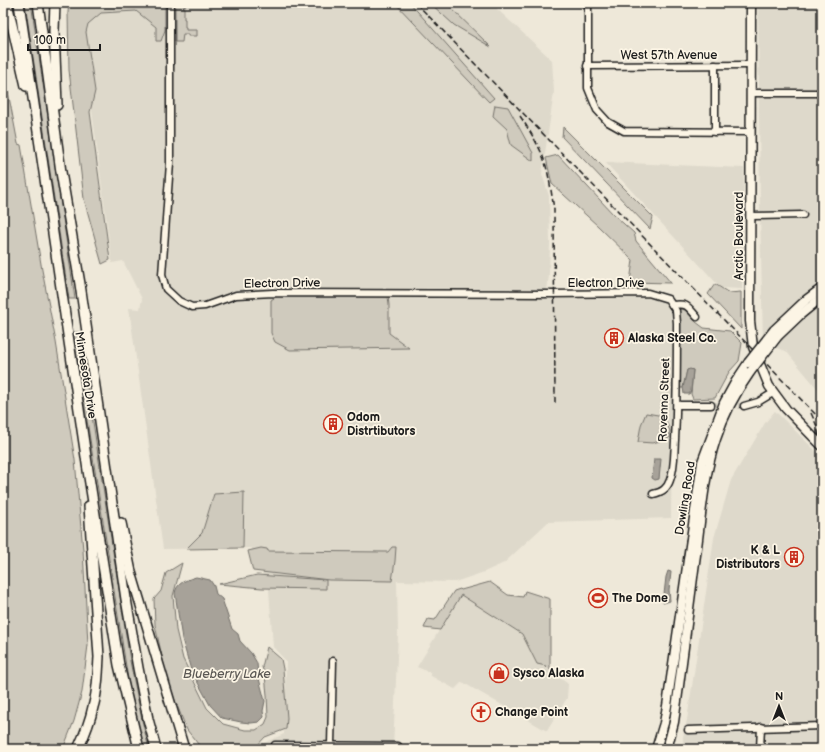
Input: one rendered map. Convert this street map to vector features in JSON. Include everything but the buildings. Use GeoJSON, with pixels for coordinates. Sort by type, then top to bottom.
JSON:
{"type":"FeatureCollection","features":[{"type":"Feature","properties":{"kind":"highway"},"geometry":{"type":"LineString","coordinates":[[7,3],[45,177]]}},
{"type":"Feature","properties":{"kind":"highway","name":"Minnesota Drive"},"geometry":{"type":"LineString","coordinates":[[19,3],[119,665],[139,749]]}},
{"type":"Feature","properties":{"kind":"highway","name":"Minnesota Drive"},"geometry":{"type":"LineString","coordinates":[[38,3],[61,172],[80,284],[125,592],[148,719],[156,749]]}},
{"type":"Feature","properties":{"kind":"highway"},"geometry":{"type":"LineString","coordinates":[[55,3],[54,30],[61,172]]}},
{"type":"Feature","properties":{"kind":"highway"},"geometry":{"type":"LineString","coordinates":[[107,467],[131,572],[184,749]]}},
{"type":"Feature","properties":{"kind":"highway"},"geometry":{"type":"LineString","coordinates":[[78,749],[94,707],[98,672],[89,506],[90,477]]}},
{"type":"Feature","properties":{"kind":"main road","name":"Arctic Boulevard"},"geometry":{"type":"LineString","coordinates":[[751,3],[750,321],[752,344],[756,357],[773,393],[786,409],[822,446]]}},
{"type":"Feature","properties":{"kind":"main road","name":"Dowling Road"},"geometry":{"type":"LineString","coordinates":[[656,749],[664,723],[667,706],[702,462],[724,403],[748,363],[797,308],[822,288]]}},
{"type":"Feature","properties":{"kind":"main road","name":"Dowling Road"},"geometry":{"type":"LineString","coordinates":[[666,749],[674,722],[703,503],[707,477],[716,440],[723,421],[738,390],[776,333],[822,297]]}},
{"type":"Feature","properties":{"kind":"street","name":"Electron Drive"},"geometry":{"type":"LineString","coordinates":[[170,3],[170,163],[162,275],[166,289],[179,301],[192,307],[205,306],[236,295],[273,294],[648,293],[668,299]]}},
{"type":"Feature","properties":{"kind":"street"},"geometry":{"type":"LineString","coordinates":[[588,3],[588,88],[597,110],[608,122],[624,131],[750,132]]}},
{"type":"Feature","properties":{"kind":"street","name":"West 57th Avenue"},"geometry":{"type":"LineString","coordinates":[[587,66],[751,66]]}},
{"type":"Feature","properties":{"kind":"street"},"geometry":{"type":"LineString","coordinates":[[715,66],[715,132]]}},
{"type":"Feature","properties":{"kind":"street"},"geometry":{"type":"LineString","coordinates":[[751,93],[822,93]]}},
{"type":"Feature","properties":{"kind":"street"},"geometry":{"type":"LineString","coordinates":[[751,216],[803,214]]}},
{"type":"Feature","properties":{"kind":"street","name":"Rovenna Street"},"geometry":{"type":"LineString","coordinates":[[653,494],[664,490],[668,485],[672,473],[676,405],[678,323],[676,311],[668,299]]}},
{"type":"Feature","properties":{"kind":"street"},"geometry":{"type":"LineString","coordinates":[[672,305],[687,305],[697,317]]}},
{"type":"Feature","properties":{"kind":"street"},"geometry":{"type":"LineString","coordinates":[[744,406],[758,402],[773,393]]}},
{"type":"Feature","properties":{"kind":"street"},"geometry":{"type":"LineString","coordinates":[[676,405],[711,405]]}},
{"type":"Feature","properties":{"kind":"street"},"geometry":{"type":"LineString","coordinates":[[331,745],[333,661]]}},
{"type":"Feature","properties":{"kind":"street"},"geometry":{"type":"LineString","coordinates":[[688,730],[822,726]]}},
{"type":"Feature","properties":{"kind":"street"},"geometry":{"type":"LineString","coordinates":[[760,727],[760,749]]}},
{"type":"Feature","properties":{"kind":"street"},"geometry":{"type":"LineString","coordinates":[[275,745],[317,747],[331,745],[398,747]]}},
{"type":"Feature","properties":{"kind":"shaded area"},"geometry":{"type":"Polygon","coordinates":[[[25,3],[31,3],[75,299],[69,299],[25,3]]]}},
{"type":"Feature","properties":{"kind":"shaded area"},"geometry":{"type":"Polygon","coordinates":[[[69,3],[165,4],[165,30],[161,41],[156,41],[156,27],[136,11],[101,13],[88,24],[86,32],[95,91],[90,112],[110,260],[102,264],[84,199],[69,70],[69,3]]]}},
{"type":"Feature","properties":{"kind":"shaded area"},"geometry":{"type":"Polygon","coordinates":[[[175,3],[185,3],[184,19],[186,30],[197,30],[197,36],[188,36],[188,34],[183,34],[182,42],[175,42],[175,3]]]}},
{"type":"Feature","properties":{"kind":"shaded area"},"geometry":{"type":"Polygon","coordinates":[[[176,3],[497,3],[497,9],[552,60],[554,92],[542,174],[549,196],[550,243],[549,275],[546,299],[642,297],[662,300],[669,305],[672,312],[671,518],[548,522],[504,563],[484,572],[455,582],[397,581],[398,634],[393,749],[259,749],[259,745],[284,734],[286,661],[273,647],[269,589],[251,548],[163,549],[129,308],[140,309],[142,299],[123,261],[112,263],[81,28],[96,10],[176,10],[176,3]]]}},
{"type":"Feature","properties":{"kind":"shaded area"},"geometry":{"type":"Polygon","coordinates":[[[395,3],[410,3],[494,98],[489,102],[395,3]]]}},
{"type":"Feature","properties":{"kind":"shaded area"},"geometry":{"type":"Polygon","coordinates":[[[430,3],[446,3],[491,47],[454,25],[430,3]]]}},
{"type":"Feature","properties":{"kind":"shaded area"},"geometry":{"type":"Polygon","coordinates":[[[758,3],[822,3],[822,394],[786,351],[763,343],[758,3]]]}},
{"type":"Feature","properties":{"kind":"shaded area"},"geometry":{"type":"Polygon","coordinates":[[[3,57],[5,63],[5,76],[18,144],[21,145],[56,342],[75,460],[83,550],[88,645],[82,692],[74,721],[63,749],[3,749],[3,57]]]}},
{"type":"Feature","properties":{"kind":"shaded area"},"geometry":{"type":"Polygon","coordinates":[[[495,105],[508,107],[533,153],[533,161],[511,145],[507,129],[493,116],[495,105]]]}},
{"type":"Feature","properties":{"kind":"shaded area"},"geometry":{"type":"Polygon","coordinates":[[[563,127],[653,217],[650,229],[562,137],[563,127]]]}},
{"type":"Feature","properties":{"kind":"shaded area"},"geometry":{"type":"Polygon","coordinates":[[[558,155],[614,215],[634,233],[636,241],[671,283],[630,282],[633,260],[552,184],[546,158],[558,155]]]}},
{"type":"Feature","properties":{"kind":"shaded area"},"geometry":{"type":"Polygon","coordinates":[[[605,162],[744,168],[742,289],[721,288],[605,162]]]}},
{"type":"Feature","properties":{"kind":"shaded area"},"geometry":{"type":"Polygon","coordinates":[[[715,284],[729,293],[741,292],[741,329],[708,294],[715,284]]]}},
{"type":"Feature","properties":{"kind":"shaded area"},"geometry":{"type":"Polygon","coordinates":[[[279,295],[388,296],[389,333],[409,348],[290,350],[275,342],[271,333],[271,300],[279,295]]]}},
{"type":"Feature","properties":{"kind":"shaded area"},"geometry":{"type":"Polygon","coordinates":[[[678,310],[685,310],[704,328],[730,331],[742,343],[739,361],[729,372],[715,398],[693,399],[691,394],[693,370],[687,370],[683,388],[679,388],[680,323],[678,310]]]}},
{"type":"Feature","properties":{"kind":"shaded area"},"geometry":{"type":"Polygon","coordinates":[[[73,332],[79,332],[130,661],[149,749],[144,749],[129,685],[73,332]]]}},
{"type":"Feature","properties":{"kind":"shaded area"},"geometry":{"type":"Polygon","coordinates":[[[775,411],[822,457],[822,749],[683,749],[683,737],[687,720],[714,538],[731,480],[765,423],[775,411]]]}},
{"type":"Feature","properties":{"kind":"shaded area"},"geometry":{"type":"Polygon","coordinates":[[[646,413],[664,416],[670,431],[669,438],[653,443],[638,442],[641,425],[646,413]]]}},
{"type":"Feature","properties":{"kind":"shaded area"},"geometry":{"type":"Polygon","coordinates":[[[244,492],[243,548],[186,549],[202,533],[214,494],[244,492]]]}},
{"type":"Feature","properties":{"kind":"shaded area"},"geometry":{"type":"Polygon","coordinates":[[[392,547],[396,547],[392,581],[329,580],[253,571],[248,551],[261,548],[267,549],[268,551],[388,552],[392,547]]]}},
{"type":"Feature","properties":{"kind":"shaded area"},"geometry":{"type":"Polygon","coordinates":[[[182,563],[173,596],[176,630],[183,659],[207,708],[223,724],[245,730],[256,730],[265,724],[268,717],[267,695],[265,675],[262,667],[267,647],[281,659],[287,718],[286,729],[265,737],[254,749],[202,749],[187,730],[168,683],[155,625],[154,599],[161,591],[166,573],[182,563]]]}},
{"type":"Feature","properties":{"kind":"shaded area"},"geometry":{"type":"Polygon","coordinates":[[[257,575],[326,580],[326,589],[262,588],[219,584],[257,575]]]}},
{"type":"Feature","properties":{"kind":"shaded area"},"geometry":{"type":"Polygon","coordinates":[[[490,582],[508,595],[523,597],[525,591],[550,599],[550,670],[546,666],[537,664],[522,634],[461,595],[440,630],[424,628],[428,619],[435,620],[454,591],[490,582]]]}},
{"type":"Feature","properties":{"kind":"shaded area"},"geometry":{"type":"Polygon","coordinates":[[[461,594],[524,635],[542,664],[568,684],[567,698],[547,731],[462,682],[455,689],[431,676],[431,673],[417,667],[461,594]]]}},
{"type":"Feature","properties":{"kind":"water"},"geometry":{"type":"Polygon","coordinates":[[[687,370],[693,370],[691,391],[689,394],[684,394],[683,388],[687,370]]]}},
{"type":"Feature","properties":{"kind":"water"},"geometry":{"type":"Polygon","coordinates":[[[654,459],[661,459],[659,479],[655,480],[652,478],[654,459]]]}},
{"type":"Feature","properties":{"kind":"water"},"geometry":{"type":"Polygon","coordinates":[[[668,571],[671,572],[669,590],[670,601],[663,603],[666,577],[668,571]]]}},
{"type":"Feature","properties":{"kind":"water","name":"Blueberry Lake"},"geometry":{"type":"Polygon","coordinates":[[[196,577],[210,580],[214,586],[216,594],[222,599],[232,629],[238,634],[240,641],[251,653],[257,663],[258,675],[265,701],[263,711],[264,717],[259,722],[241,722],[222,718],[210,705],[191,670],[182,639],[175,593],[180,584],[186,580],[196,577]]]}},
{"type":"Feature","properties":{"kind":"tunnel"},"geometry":{"type":"LineString","coordinates":[[711,405],[744,406]]}},
{"type":"Feature","properties":{"kind":"railway"},"geometry":{"type":"LineString","coordinates":[[416,3],[822,421]]}},
{"type":"Feature","properties":{"kind":"railway"},"geometry":{"type":"LineString","coordinates":[[520,116],[542,154],[548,175],[554,209],[555,403]]}},
{"type":"Feature","properties":{"kind":"railway"},"geometry":{"type":"LineString","coordinates":[[811,413],[816,424],[822,446]]}},
{"type":"Feature","properties":{"kind":"place","name":"Alaska Steel Co."},"geometry":{"type":"Point","coordinates":[614,338]}},
{"type":"Feature","properties":{"kind":"place","name":"Odom Distrtibutors"},"geometry":{"type":"Point","coordinates":[333,424]}},
{"type":"Feature","properties":{"kind":"place","name":"K & L Distributors"},"geometry":{"type":"Point","coordinates":[794,557]}},
{"type":"Feature","properties":{"kind":"place","name":"The Dome"},"geometry":{"type":"Point","coordinates":[598,598]}},
{"type":"Feature","properties":{"kind":"place","name":"Sysco Alaska"},"geometry":{"type":"Point","coordinates":[499,673]}},
{"type":"Feature","properties":{"kind":"place","name":"Change Point"},"geometry":{"type":"Point","coordinates":[481,712]}}]}
